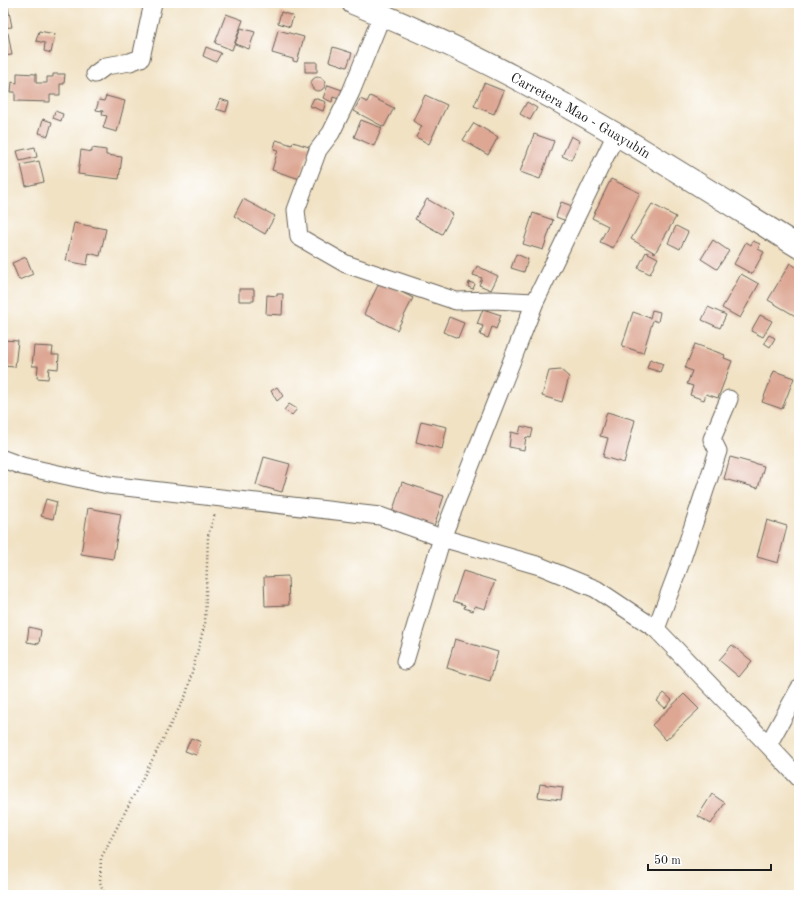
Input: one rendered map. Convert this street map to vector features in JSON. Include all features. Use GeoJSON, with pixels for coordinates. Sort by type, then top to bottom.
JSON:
{"type":"FeatureCollection","features":[{"type":"Feature","properties":{"kind":"main road","name":"Carretera Mao - Guayubín"},"geometry":{"type":"LineString","coordinates":[[353,3],[444,42],[512,76],[616,134],[799,246]]}},
{"type":"Feature","properties":{"kind":"street"},"geometry":{"type":"LineString","coordinates":[[95,74],[106,66],[130,62],[141,58],[153,3]]}},
{"type":"Feature","properties":{"kind":"street"},"geometry":{"type":"LineString","coordinates":[[382,15],[351,92],[331,133],[318,150],[296,210],[299,237],[346,264],[456,301],[493,300],[535,302]]}},
{"type":"Feature","properties":{"kind":"street"},"geometry":{"type":"LineString","coordinates":[[404,661],[442,538],[535,302],[616,134]]}},
{"type":"Feature","properties":{"kind":"street"},"geometry":{"type":"LineString","coordinates":[[656,629],[718,451],[712,439],[729,399]]}},
{"type":"Feature","properties":{"kind":"street"},"geometry":{"type":"LineString","coordinates":[[3,459],[22,466],[108,485],[380,516],[442,538],[540,566],[596,589],[656,629],[799,778]]}},
{"type":"Feature","properties":{"kind":"street"},"geometry":{"type":"LineString","coordinates":[[768,745],[799,689]]}},
{"type":"Feature","properties":{"kind":"path"},"geometry":{"type":"LineString","coordinates":[[105,895],[100,882],[101,858],[186,694],[205,623],[208,536],[220,497]]}},
{"type":"Feature","properties":{"kind":"building"},"geometry":{"type":"Polygon","coordinates":[[[8,7],[12,27],[3,28],[3,8],[8,7]]]}},
{"type":"Feature","properties":{"kind":"building"},"geometry":{"type":"Polygon","coordinates":[[[281,12],[293,16],[290,27],[278,23],[281,12]]]}},
{"type":"Feature","properties":{"kind":"building"},"geometry":{"type":"Polygon","coordinates":[[[226,14],[243,20],[232,50],[215,43],[226,14]]]}},
{"type":"Feature","properties":{"kind":"building"},"geometry":{"type":"Polygon","coordinates":[[[241,28],[255,32],[249,49],[235,44],[241,28]]]}},
{"type":"Feature","properties":{"kind":"building"},"geometry":{"type":"Polygon","coordinates":[[[278,30],[304,37],[297,62],[293,61],[293,59],[272,53],[278,30]]]}},
{"type":"Feature","properties":{"kind":"building"},"geometry":{"type":"Polygon","coordinates":[[[39,31],[55,34],[51,53],[44,51],[45,43],[36,41],[39,31]]]}},
{"type":"Feature","properties":{"kind":"building"},"geometry":{"type":"Polygon","coordinates":[[[8,33],[12,55],[3,56],[3,34],[8,33]]]}},
{"type":"Feature","properties":{"kind":"building"},"geometry":{"type":"Polygon","coordinates":[[[206,47],[221,53],[216,62],[203,56],[206,47]]]}},
{"type":"Feature","properties":{"kind":"building"},"geometry":{"type":"Polygon","coordinates":[[[333,47],[352,53],[347,67],[329,61],[333,47]]]}},
{"type":"Feature","properties":{"kind":"building"},"geometry":{"type":"Polygon","coordinates":[[[305,62],[317,62],[317,72],[305,72],[305,62]]]}},
{"type":"Feature","properties":{"kind":"building"},"geometry":{"type":"Polygon","coordinates":[[[17,73],[36,74],[36,83],[47,83],[47,77],[53,77],[53,74],[65,74],[64,84],[60,84],[60,95],[50,95],[50,102],[15,101],[15,92],[11,92],[12,82],[17,83],[17,73]]]}},
{"type":"Feature","properties":{"kind":"building"},"geometry":{"type":"Polygon","coordinates":[[[318,77],[323,79],[325,84],[323,89],[318,91],[313,89],[311,84],[313,79],[318,77]]]}},
{"type":"Feature","properties":{"kind":"building"},"geometry":{"type":"Polygon","coordinates":[[[484,83],[504,91],[494,114],[474,106],[484,83]]]}},
{"type":"Feature","properties":{"kind":"building"},"geometry":{"type":"Polygon","coordinates":[[[328,85],[345,91],[342,100],[333,97],[332,102],[323,98],[328,85]]]}},
{"type":"Feature","properties":{"kind":"building"},"geometry":{"type":"Polygon","coordinates":[[[425,95],[447,105],[429,144],[416,137],[422,126],[413,121],[425,95]]]}},
{"type":"Feature","properties":{"kind":"building"},"geometry":{"type":"Polygon","coordinates":[[[106,96],[125,101],[117,132],[103,128],[107,116],[102,115],[103,111],[96,110],[99,100],[104,101],[106,96]]]}},
{"type":"Feature","properties":{"kind":"building"},"geometry":{"type":"Polygon","coordinates":[[[370,96],[394,108],[384,127],[354,111],[360,99],[367,102],[370,96]]]}},
{"type":"Feature","properties":{"kind":"building"},"geometry":{"type":"Polygon","coordinates":[[[314,98],[326,102],[323,111],[310,106],[314,98]]]}},
{"type":"Feature","properties":{"kind":"building"},"geometry":{"type":"Polygon","coordinates":[[[220,99],[229,102],[226,112],[216,109],[220,99]]]}},
{"type":"Feature","properties":{"kind":"building"},"geometry":{"type":"Polygon","coordinates":[[[527,102],[537,108],[530,120],[520,114],[527,102]]]}},
{"type":"Feature","properties":{"kind":"building"},"geometry":{"type":"Polygon","coordinates":[[[55,111],[63,114],[61,121],[53,118],[55,111]]]}},
{"type":"Feature","properties":{"kind":"building"},"geometry":{"type":"Polygon","coordinates":[[[43,119],[52,122],[48,136],[39,133],[43,119]]]}},
{"type":"Feature","properties":{"kind":"building"},"geometry":{"type":"Polygon","coordinates":[[[361,120],[382,128],[374,146],[354,137],[361,120]]]}},
{"type":"Feature","properties":{"kind":"building"},"geometry":{"type":"Polygon","coordinates":[[[474,123],[498,137],[488,155],[463,140],[474,123]]]}},
{"type":"Feature","properties":{"kind":"building"},"geometry":{"type":"Polygon","coordinates":[[[534,134],[554,141],[540,179],[520,172],[534,134]]]}},
{"type":"Feature","properties":{"kind":"building"},"geometry":{"type":"Polygon","coordinates":[[[571,136],[580,141],[571,160],[562,156],[571,136]]]}},
{"type":"Feature","properties":{"kind":"building"},"geometry":{"type":"Polygon","coordinates":[[[276,140],[292,145],[293,142],[309,147],[300,179],[272,170],[278,150],[274,149],[276,140]]]}},
{"type":"Feature","properties":{"kind":"building"},"geometry":{"type":"Polygon","coordinates":[[[35,147],[37,157],[20,161],[17,151],[35,147]]]}},
{"type":"Feature","properties":{"kind":"building"},"geometry":{"type":"Polygon","coordinates":[[[92,148],[106,150],[106,155],[122,157],[119,179],[78,174],[81,150],[92,152],[92,148]]]}},
{"type":"Feature","properties":{"kind":"building"},"geometry":{"type":"Polygon","coordinates":[[[39,161],[44,182],[26,186],[21,165],[39,161]]]}},
{"type":"Feature","properties":{"kind":"building"},"geometry":{"type":"Polygon","coordinates":[[[611,179],[640,193],[613,248],[600,242],[608,226],[592,218],[611,179]]]}},
{"type":"Feature","properties":{"kind":"building"},"geometry":{"type":"Polygon","coordinates":[[[243,199],[275,216],[265,234],[234,216],[243,199]]]}},
{"type":"Feature","properties":{"kind":"building"},"geometry":{"type":"Polygon","coordinates":[[[427,199],[453,214],[442,234],[415,219],[427,199]]]}},
{"type":"Feature","properties":{"kind":"building"},"geometry":{"type":"Polygon","coordinates":[[[561,202],[575,207],[569,222],[556,217],[561,202]]]}},
{"type":"Feature","properties":{"kind":"building"},"geometry":{"type":"Polygon","coordinates":[[[652,204],[676,217],[655,253],[631,239],[652,204]]]}},
{"type":"Feature","properties":{"kind":"building"},"geometry":{"type":"Polygon","coordinates":[[[533,213],[553,220],[543,250],[523,244],[533,213]]]}},
{"type":"Feature","properties":{"kind":"building"},"geometry":{"type":"Polygon","coordinates":[[[74,223],[106,229],[100,256],[89,253],[87,265],[66,261],[74,223]]]}},
{"type":"Feature","properties":{"kind":"building"},"geometry":{"type":"Polygon","coordinates":[[[676,226],[688,232],[680,249],[668,243],[676,226]]]}},
{"type":"Feature","properties":{"kind":"building"},"geometry":{"type":"Polygon","coordinates":[[[713,240],[729,251],[717,269],[701,259],[713,240]]]}},
{"type":"Feature","properties":{"kind":"building"},"geometry":{"type":"Polygon","coordinates":[[[753,241],[760,244],[758,249],[764,252],[752,274],[734,264],[746,242],[751,245],[753,241]]]}},
{"type":"Feature","properties":{"kind":"building"},"geometry":{"type":"Polygon","coordinates":[[[646,252],[658,258],[650,274],[638,268],[646,252]]]}},
{"type":"Feature","properties":{"kind":"building"},"geometry":{"type":"Polygon","coordinates":[[[516,254],[528,259],[524,272],[511,268],[516,254]]]}},
{"type":"Feature","properties":{"kind":"building"},"geometry":{"type":"Polygon","coordinates":[[[26,257],[33,274],[19,280],[12,263],[26,257]]]}},
{"type":"Feature","properties":{"kind":"building"},"geometry":{"type":"Polygon","coordinates":[[[790,263],[799,269],[799,318],[768,300],[790,263]]]}},
{"type":"Feature","properties":{"kind":"building"},"geometry":{"type":"Polygon","coordinates":[[[477,266],[498,276],[491,290],[479,285],[482,278],[473,275],[477,266]]]}},
{"type":"Feature","properties":{"kind":"building"},"geometry":{"type":"Polygon","coordinates":[[[741,274],[759,284],[740,318],[722,308],[741,274]]]}},
{"type":"Feature","properties":{"kind":"building"},"geometry":{"type":"Polygon","coordinates":[[[380,281],[413,298],[397,330],[364,314],[380,281]]]}},
{"type":"Feature","properties":{"kind":"building"},"geometry":{"type":"Polygon","coordinates":[[[469,282],[475,284],[473,289],[468,287],[469,282]]]}},
{"type":"Feature","properties":{"kind":"building"},"geometry":{"type":"Polygon","coordinates":[[[239,289],[254,289],[254,301],[239,301],[239,289]]]}},
{"type":"Feature","properties":{"kind":"building"},"geometry":{"type":"Polygon","coordinates":[[[277,294],[283,294],[282,315],[266,314],[267,295],[277,296],[277,294]]]}},
{"type":"Feature","properties":{"kind":"building"},"geometry":{"type":"Polygon","coordinates":[[[708,307],[726,315],[720,328],[702,320],[708,307]]]}},
{"type":"Feature","properties":{"kind":"building"},"geometry":{"type":"Polygon","coordinates":[[[483,309],[501,315],[496,329],[492,327],[488,338],[480,335],[483,326],[477,324],[483,309]]]}},
{"type":"Feature","properties":{"kind":"building"},"geometry":{"type":"Polygon","coordinates":[[[652,310],[660,312],[658,322],[653,320],[643,353],[622,346],[633,312],[650,318],[652,310]]]}},
{"type":"Feature","properties":{"kind":"building"},"geometry":{"type":"Polygon","coordinates":[[[760,315],[772,321],[763,337],[751,331],[760,315]]]}},
{"type":"Feature","properties":{"kind":"building"},"geometry":{"type":"Polygon","coordinates":[[[449,317],[464,323],[458,338],[443,332],[449,317]]]}},
{"type":"Feature","properties":{"kind":"building"},"geometry":{"type":"Polygon","coordinates":[[[769,335],[775,338],[770,347],[764,343],[769,335]]]}},
{"type":"Feature","properties":{"kind":"building"},"geometry":{"type":"Polygon","coordinates":[[[3,340],[18,341],[15,367],[3,366],[3,340]]]}},
{"type":"Feature","properties":{"kind":"building"},"geometry":{"type":"Polygon","coordinates":[[[695,344],[725,355],[724,358],[732,361],[718,398],[706,394],[704,400],[690,395],[693,386],[687,384],[692,371],[685,368],[695,344]]]}},
{"type":"Feature","properties":{"kind":"building"},"geometry":{"type":"Polygon","coordinates":[[[34,346],[53,347],[52,355],[59,355],[58,369],[49,368],[48,379],[37,378],[38,366],[32,366],[34,346]]]}},
{"type":"Feature","properties":{"kind":"building"},"geometry":{"type":"Polygon","coordinates":[[[650,359],[663,364],[660,372],[647,368],[650,359]]]}},
{"type":"Feature","properties":{"kind":"building"},"geometry":{"type":"Polygon","coordinates":[[[561,370],[569,377],[562,402],[542,396],[549,371],[561,370]]]}},
{"type":"Feature","properties":{"kind":"building"},"geometry":{"type":"Polygon","coordinates":[[[774,371],[794,378],[782,409],[762,402],[774,371]]]}},
{"type":"Feature","properties":{"kind":"building"},"geometry":{"type":"Polygon","coordinates":[[[277,387],[283,396],[277,401],[271,391],[277,387]]]}},
{"type":"Feature","properties":{"kind":"building"},"geometry":{"type":"Polygon","coordinates":[[[289,404],[297,409],[292,415],[284,410],[289,404]]]}},
{"type":"Feature","properties":{"kind":"building"},"geometry":{"type":"Polygon","coordinates":[[[607,412],[635,420],[624,463],[603,457],[608,438],[600,436],[607,412]]]}},
{"type":"Feature","properties":{"kind":"building"},"geometry":{"type":"Polygon","coordinates":[[[421,421],[447,427],[442,449],[416,442],[421,421]]]}},
{"type":"Feature","properties":{"kind":"building"},"geometry":{"type":"Polygon","coordinates":[[[521,426],[533,429],[531,438],[526,437],[524,450],[509,447],[511,432],[519,434],[521,426]]]}},
{"type":"Feature","properties":{"kind":"building"},"geometry":{"type":"Polygon","coordinates":[[[264,457],[290,464],[282,492],[256,485],[264,457]]]}},
{"type":"Feature","properties":{"kind":"building"},"geometry":{"type":"Polygon","coordinates":[[[730,457],[764,466],[758,488],[724,479],[730,457]]]}},
{"type":"Feature","properties":{"kind":"building"},"geometry":{"type":"Polygon","coordinates":[[[402,482],[444,496],[434,526],[392,513],[402,482]]]}},
{"type":"Feature","properties":{"kind":"building"},"geometry":{"type":"Polygon","coordinates":[[[46,499],[57,502],[53,519],[41,516],[46,499]]]}},
{"type":"Feature","properties":{"kind":"building"},"geometry":{"type":"Polygon","coordinates":[[[88,508],[121,514],[113,559],[81,554],[88,508]]]}},
{"type":"Feature","properties":{"kind":"building"},"geometry":{"type":"Polygon","coordinates":[[[767,520],[787,526],[778,563],[757,557],[767,520]]]}},
{"type":"Feature","properties":{"kind":"building"},"geometry":{"type":"Polygon","coordinates":[[[463,571],[495,581],[485,609],[475,606],[473,611],[464,608],[465,605],[453,601],[463,571]]]}},
{"type":"Feature","properties":{"kind":"building"},"geometry":{"type":"Polygon","coordinates":[[[288,576],[289,605],[265,606],[264,577],[288,576]]]}},
{"type":"Feature","properties":{"kind":"building"},"geometry":{"type":"Polygon","coordinates":[[[29,627],[41,630],[39,644],[27,642],[29,627]]]}},
{"type":"Feature","properties":{"kind":"building"},"geometry":{"type":"Polygon","coordinates":[[[455,639],[498,652],[490,681],[447,668],[455,639]]]}},
{"type":"Feature","properties":{"kind":"building"},"geometry":{"type":"Polygon","coordinates":[[[732,645],[752,661],[739,677],[719,660],[732,645]]]}},
{"type":"Feature","properties":{"kind":"building"},"geometry":{"type":"Polygon","coordinates":[[[664,693],[672,700],[665,708],[657,701],[664,693]]]}},
{"type":"Feature","properties":{"kind":"building"},"geometry":{"type":"Polygon","coordinates":[[[684,694],[699,709],[666,740],[652,725],[684,694]]]}},
{"type":"Feature","properties":{"kind":"building"},"geometry":{"type":"Polygon","coordinates":[[[191,738],[201,742],[196,755],[185,751],[191,738]]]}},
{"type":"Feature","properties":{"kind":"building"},"geometry":{"type":"Polygon","coordinates":[[[540,784],[563,787],[561,800],[538,797],[540,784]]]}},
{"type":"Feature","properties":{"kind":"building"},"geometry":{"type":"Polygon","coordinates":[[[712,794],[725,803],[711,824],[698,816],[712,794]]]}}]}
